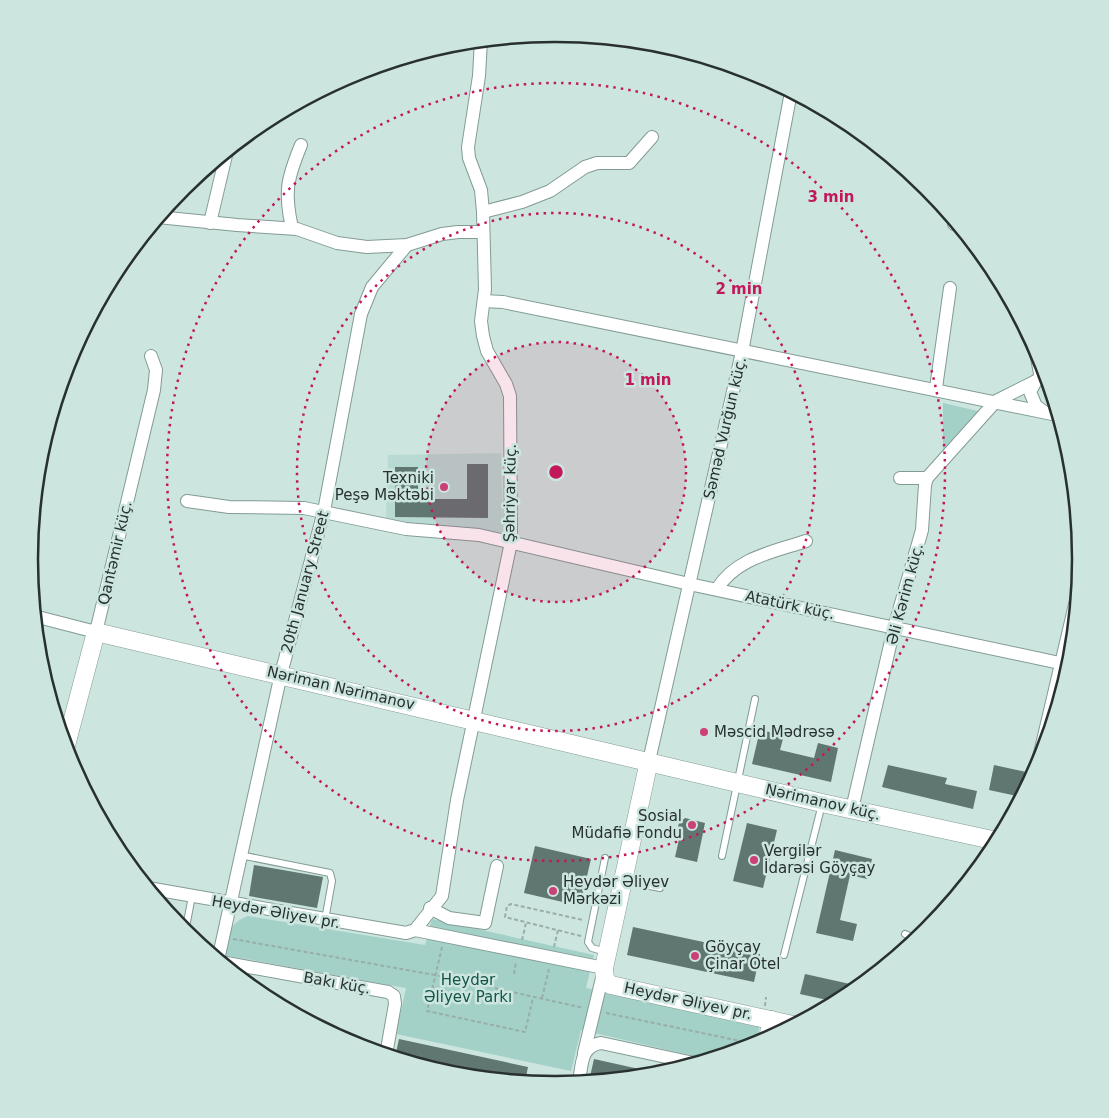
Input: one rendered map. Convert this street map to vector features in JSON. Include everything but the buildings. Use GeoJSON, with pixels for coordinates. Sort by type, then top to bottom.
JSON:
{"type":"FeatureCollection","features":[{"type":"Feature","properties":{"kind":"main road","name":"Nəriman Nərimanov"},"geometry":{"type":"LineString","coordinates":[[96,632],[649,761]]}},
{"type":"Feature","properties":{"kind":"main road","name":"Qantəmir küç."},"geometry":{"type":"LineString","coordinates":[[69,735],[96,632]]}},
{"type":"Feature","properties":{"kind":"main road","name":"Nərimanov küç."},"geometry":{"type":"LineString","coordinates":[[649,761],[822,803],[988,839]]}},
{"type":"Feature","properties":{"kind":"main road"},"geometry":{"type":"LineString","coordinates":[[606,970],[649,761]]}},
{"type":"Feature","properties":{"kind":"main road","name":"Heydər Əliyev pr."},"geometry":{"type":"LineString","coordinates":[[606,970],[783,1023]]}},
{"type":"Feature","properties":{"kind":"main road"},"geometry":{"type":"LineString","coordinates":[[770,1029],[772,1020]]}},
{"type":"Feature","properties":{"kind":"street","name":"Şəhriyar küç."},"geometry":{"type":"LineString","coordinates":[[410,932],[442,896],[457,800],[511,542],[510,396],[485,344],[481,321],[484,301],[483,212],[481,190],[469,158],[468,147],[479,76],[481,47]]}},
{"type":"Feature","properties":{"kind":"street","name":"Səməd Vurğun küç."},"geometry":{"type":"LineString","coordinates":[[649,761],[742,352],[790,99]]}},
{"type":"Feature","properties":{"kind":"street"},"geometry":{"type":"LineString","coordinates":[[483,212],[522,202],[550,191],[585,167],[597,162],[629,162],[652,137]]}},
{"type":"Feature","properties":{"kind":"street"},"geometry":{"type":"LineString","coordinates":[[292,228],[286,204],[287,181],[301,145]]}},
{"type":"Feature","properties":{"kind":"street"},"geometry":{"type":"LineString","coordinates":[[210,223],[225,162]]}},
{"type":"Feature","properties":{"kind":"street"},"geometry":{"type":"LineString","coordinates":[[166,218],[210,223],[292,228],[337,243],[367,247],[407,245],[442,234],[483,232]]}},
{"type":"Feature","properties":{"kind":"street","name":"20th January Street"},"geometry":{"type":"LineString","coordinates":[[221,954],[229,903],[281,674],[324,511],[362,314],[372,287],[407,245]]}},
{"type":"Feature","properties":{"kind":"street"},"geometry":{"type":"LineString","coordinates":[[936,388],[950,288]]}},
{"type":"Feature","properties":{"kind":"street"},"geometry":{"type":"LineString","coordinates":[[484,301],[503,302],[742,352],[936,388],[1050,413]]}},
{"type":"Feature","properties":{"kind":"street","name":"Qantəmir küç."},"geometry":{"type":"LineString","coordinates":[[96,632],[154,390],[156,370],[150,356]]}},
{"type":"Feature","properties":{"kind":"street"},"geometry":{"type":"LineString","coordinates":[[900,478],[927,478],[996,401],[1039,379]]}},
{"type":"Feature","properties":{"kind":"street"},"geometry":{"type":"LineString","coordinates":[[1039,380],[1030,392],[1036,406],[1044,411]]}},
{"type":"Feature","properties":{"kind":"street","name":"Əli Kərim küç."},"geometry":{"type":"LineString","coordinates":[[852,809],[894,628],[922,530],[927,478]]}},
{"type":"Feature","properties":{"kind":"street","name":"Atatürk küç."},"geometry":{"type":"LineString","coordinates":[[187,501],[213,506],[304,508],[406,529],[479,535],[689,584],[1061,663]]}},
{"type":"Feature","properties":{"kind":"street"},"geometry":{"type":"LineString","coordinates":[[717,589],[731,571],[751,559],[806,541]]}},
{"type":"Feature","properties":{"kind":"street","name":"Nəriman Nərimanov"},"geometry":{"type":"LineString","coordinates":[[41,618],[96,632]]}},
{"type":"Feature","properties":{"kind":"street"},"geometry":{"type":"LineString","coordinates":[[430,908],[449,918],[485,923],[497,866]]}},
{"type":"Feature","properties":{"kind":"street","name":"Heydər Əliyev pr."},"geometry":{"type":"LineString","coordinates":[[157,890],[325,920],[410,932],[606,970]]}},
{"type":"Feature","properties":{"kind":"street","name":"Bakı küç."},"geometry":{"type":"LineString","coordinates":[[233,963],[388,992],[394,996],[395,1004],[387,1049]]}},
{"type":"Feature","properties":{"kind":"street"},"geometry":{"type":"LineString","coordinates":[[580,1075],[584,1053],[606,970]]}},
{"type":"Feature","properties":{"kind":"street"},"geometry":{"type":"LineString","coordinates":[[584,1053],[588,1047],[600,1043],[680,1060]]}},
{"type":"Feature","properties":{"kind":"lane"},"geometry":{"type":"LineString","coordinates":[[722,856],[755,700]]}},
{"type":"Feature","properties":{"kind":"lane"},"geometry":{"type":"LineString","coordinates":[[784,956],[822,803]]}},
{"type":"Feature","properties":{"kind":"lane"},"geometry":{"type":"LineString","coordinates":[[240,855],[330,873],[332,881],[325,920]]}},
{"type":"Feature","properties":{"kind":"lane"},"geometry":{"type":"LineString","coordinates":[[606,858],[588,937],[588,942],[606,970]]}},
{"type":"Feature","properties":{"kind":"lane"},"geometry":{"type":"LineString","coordinates":[[623,880],[660,888]]}},
{"type":"Feature","properties":{"kind":"lane"},"geometry":{"type":"LineString","coordinates":[[188,922],[192,896]]}},
{"type":"Feature","properties":{"kind":"path"},"geometry":{"type":"LineString","coordinates":[[588,937],[505,917],[507,906],[510,904],[592,922]]}},
{"type":"Feature","properties":{"kind":"path"},"geometry":{"type":"LineString","coordinates":[[228,938],[436,975],[590,1010]]}},
{"type":"Feature","properties":{"kind":"path"},"geometry":{"type":"LineString","coordinates":[[443,941],[427,1011],[524,1032],[533,998]]}},
{"type":"Feature","properties":{"kind":"path"},"geometry":{"type":"LineString","coordinates":[[600,1012],[741,1041]]}},
{"type":"Feature","properties":{"kind":"shaded area","name":"Texniki Peşə Məktəbi"},"geometry":{"type":"Polygon","coordinates":[[[501,453],[503,533],[386,520],[388,455],[501,453]]]}},
{"type":"Feature","properties":{"kind":"green space"},"geometry":{"type":"Polygon","coordinates":[[[943,403],[978,411],[943,450],[943,403]]]}},
{"type":"Feature","properties":{"kind":"green space","name":"Heydər Əliyev Parkı"},"geometry":{"type":"Polygon","coordinates":[[[248,916],[425,945],[432,919],[594,955],[586,988],[760,1025],[758,1034],[721,1049],[695,1056],[581,1030],[571,1071],[396,1034],[406,988],[224,955],[230,931],[236,922],[248,916]]]}},
{"type":"Feature","properties":{"kind":"place","name":"Texniki Peşə Məktəbi"},"geometry":{"type":"Point","coordinates":[444,487]}},
{"type":"Feature","properties":{"kind":"place","name":"Məscid Mədrəsə"},"geometry":{"type":"Point","coordinates":[704,732]}},
{"type":"Feature","properties":{"kind":"place","name":"Sosial Müdafiə Fondu"},"geometry":{"type":"Point","coordinates":[692,825]}},
{"type":"Feature","properties":{"kind":"place","name":"Vergilər İdarəsi Göyçay"},"geometry":{"type":"Point","coordinates":[754,860]}},
{"type":"Feature","properties":{"kind":"place","name":"Heydər Əliyev Mərkəzi"},"geometry":{"type":"Point","coordinates":[553,891]}},
{"type":"Feature","properties":{"kind":"place","name":"Göyçay Çinar Otel"},"geometry":{"type":"Point","coordinates":[695,956]}}]}
